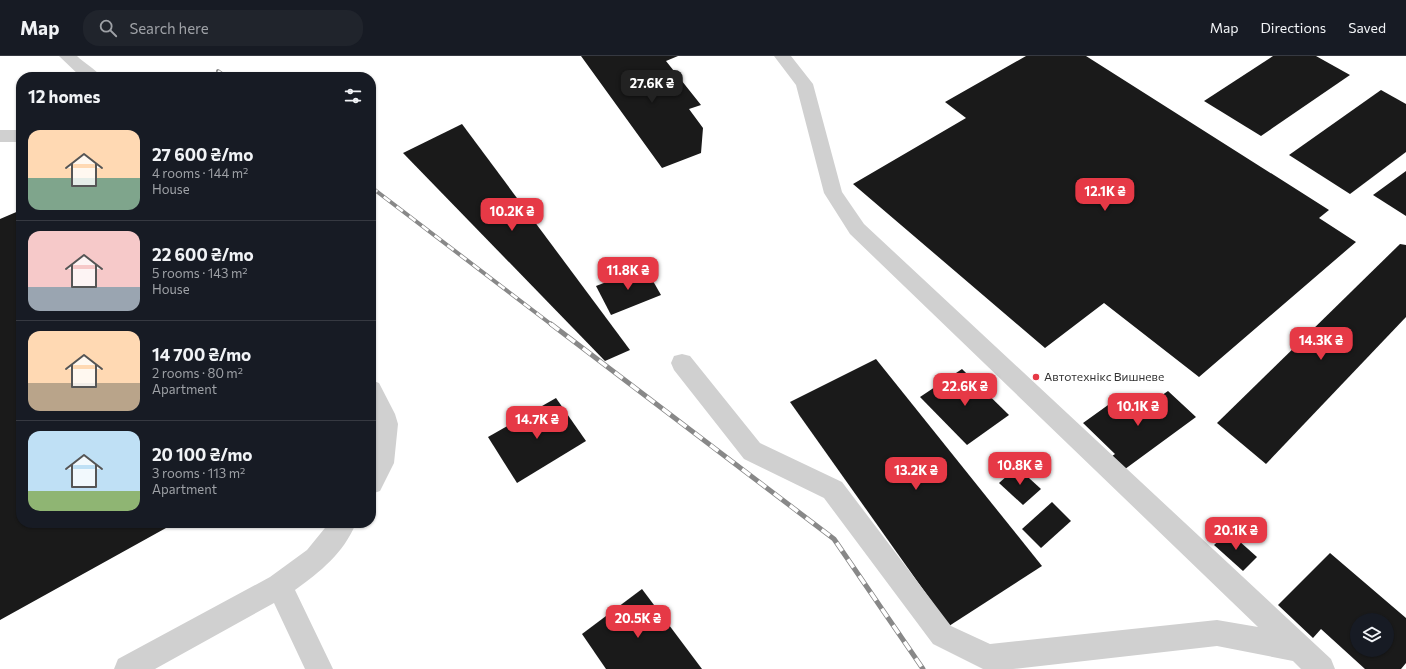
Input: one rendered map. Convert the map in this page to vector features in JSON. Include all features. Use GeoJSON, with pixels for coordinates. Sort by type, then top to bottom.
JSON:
{"type":"FeatureCollection","features":[{"type":"Feature","properties":{"kind":"lane"},"geometry":{"type":"LineString","coordinates":[[67,56],[85,72]]}},
{"type":"Feature","properties":{"kind":"lane"},"geometry":{"type":"LineString","coordinates":[[782,56],[804,84],[833,193],[857,229],[1297,648],[1321,669]]}},
{"type":"Feature","properties":{"kind":"lane"},"geometry":{"type":"LineString","coordinates":[[0,136],[16,136]]}},
{"type":"Feature","properties":{"kind":"lane"},"geometry":{"type":"LineString","coordinates":[[682,363],[752,451],[833,490],[942,635],[989,658],[1217,633],[1297,648]]}},
{"type":"Feature","properties":{"kind":"lane"},"geometry":{"type":"LineString","coordinates":[[376,399],[384,414],[386,424],[382,463],[376,474]]}},
{"type":"Feature","properties":{"kind":"lane"},"geometry":{"type":"LineString","coordinates":[[128,669],[279,586],[316,559],[341,528]]}},
{"type":"Feature","properties":{"kind":"lane"},"geometry":{"type":"LineString","coordinates":[[279,586],[319,669]]}},
{"type":"Feature","properties":{"kind":"building"},"geometry":{"type":"Polygon","coordinates":[[[581,56],[678,56],[666,61],[701,105],[689,109],[703,128],[701,153],[662,168],[581,56]]]}},
{"type":"Feature","properties":{"kind":"building"},"geometry":{"type":"Polygon","coordinates":[[[1026,56],[1086,56],[1329,210],[1319,218],[1356,242],[1199,377],[1104,303],[1045,348],[853,184],[966,118],[945,102],[1026,56]]]}},
{"type":"Feature","properties":{"kind":"building"},"geometry":{"type":"Polygon","coordinates":[[[1273,56],[1316,56],[1350,75],[1261,136],[1204,101],[1273,56]]]}},
{"type":"Feature","properties":{"kind":"building"},"geometry":{"type":"Polygon","coordinates":[[[1381,90],[1406,104],[1406,152],[1350,194],[1289,155],[1381,90]]]}},
{"type":"Feature","properties":{"kind":"building"},"geometry":{"type":"Polygon","coordinates":[[[462,124],[630,350],[605,361],[403,153],[462,124]]]}},
{"type":"Feature","properties":{"kind":"building"},"geometry":{"type":"Polygon","coordinates":[[[1406,171],[1406,216],[1373,195],[1406,171]]]}},
{"type":"Feature","properties":{"kind":"building"},"geometry":{"type":"Polygon","coordinates":[[[16,212],[16,528],[166,528],[0,620],[0,219],[16,212]]]}},
{"type":"Feature","properties":{"kind":"building"},"geometry":{"type":"Polygon","coordinates":[[[1400,244],[1406,245],[1406,317],[1266,464],[1217,423],[1400,244]]]}},
{"type":"Feature","properties":{"kind":"building"},"geometry":{"type":"Polygon","coordinates":[[[645,267],[661,295],[611,315],[596,286],[645,267]]]}},
{"type":"Feature","properties":{"kind":"building"},"geometry":{"type":"Polygon","coordinates":[[[876,359],[1042,566],[949,626],[790,402],[876,359]]]}},
{"type":"Feature","properties":{"kind":"building"},"geometry":{"type":"Polygon","coordinates":[[[962,369],[1009,415],[967,445],[920,397],[962,369]]]}},
{"type":"Feature","properties":{"kind":"building"},"geometry":{"type":"Polygon","coordinates":[[[1168,391],[1196,417],[1121,472],[1108,459],[1115,454],[1083,423],[1122,395],[1139,411],[1168,391]]]}},
{"type":"Feature","properties":{"kind":"building"},"geometry":{"type":"Polygon","coordinates":[[[556,398],[586,441],[517,483],[488,437],[556,398]]]}},
{"type":"Feature","properties":{"kind":"building"},"geometry":{"type":"Polygon","coordinates":[[[1017,467],[1041,489],[1023,505],[999,483],[1017,467]]]}},
{"type":"Feature","properties":{"kind":"building"},"geometry":{"type":"Polygon","coordinates":[[[1052,502],[1071,521],[1041,548],[1022,529],[1052,502]]]}},
{"type":"Feature","properties":{"kind":"building"},"geometry":{"type":"Polygon","coordinates":[[[1229,532],[1257,557],[1243,571],[1214,545],[1229,532]]]}},
{"type":"Feature","properties":{"kind":"building"},"geometry":{"type":"Polygon","coordinates":[[[1330,553],[1406,618],[1406,663],[1401,669],[1365,669],[1352,657],[1394,657],[1394,613],[1350,613],[1350,655],[1321,629],[1313,638],[1278,605],[1330,553]]]}},
{"type":"Feature","properties":{"kind":"building"},"geometry":{"type":"Polygon","coordinates":[[[642,589],[702,669],[606,669],[582,634],[642,589]]]}},
{"type":"Feature","properties":{"kind":"railway"},"geometry":{"type":"LineString","coordinates":[[376,191],[552,325]]}},
{"type":"Feature","properties":{"kind":"railway"},"geometry":{"type":"LineString","coordinates":[[551,324],[834,539],[923,669]]}},
{"type":"Feature","properties":{"kind":"place","name":"Автотехнікс Вишневе"},"geometry":{"type":"Point","coordinates":[1036,377]}}]}
